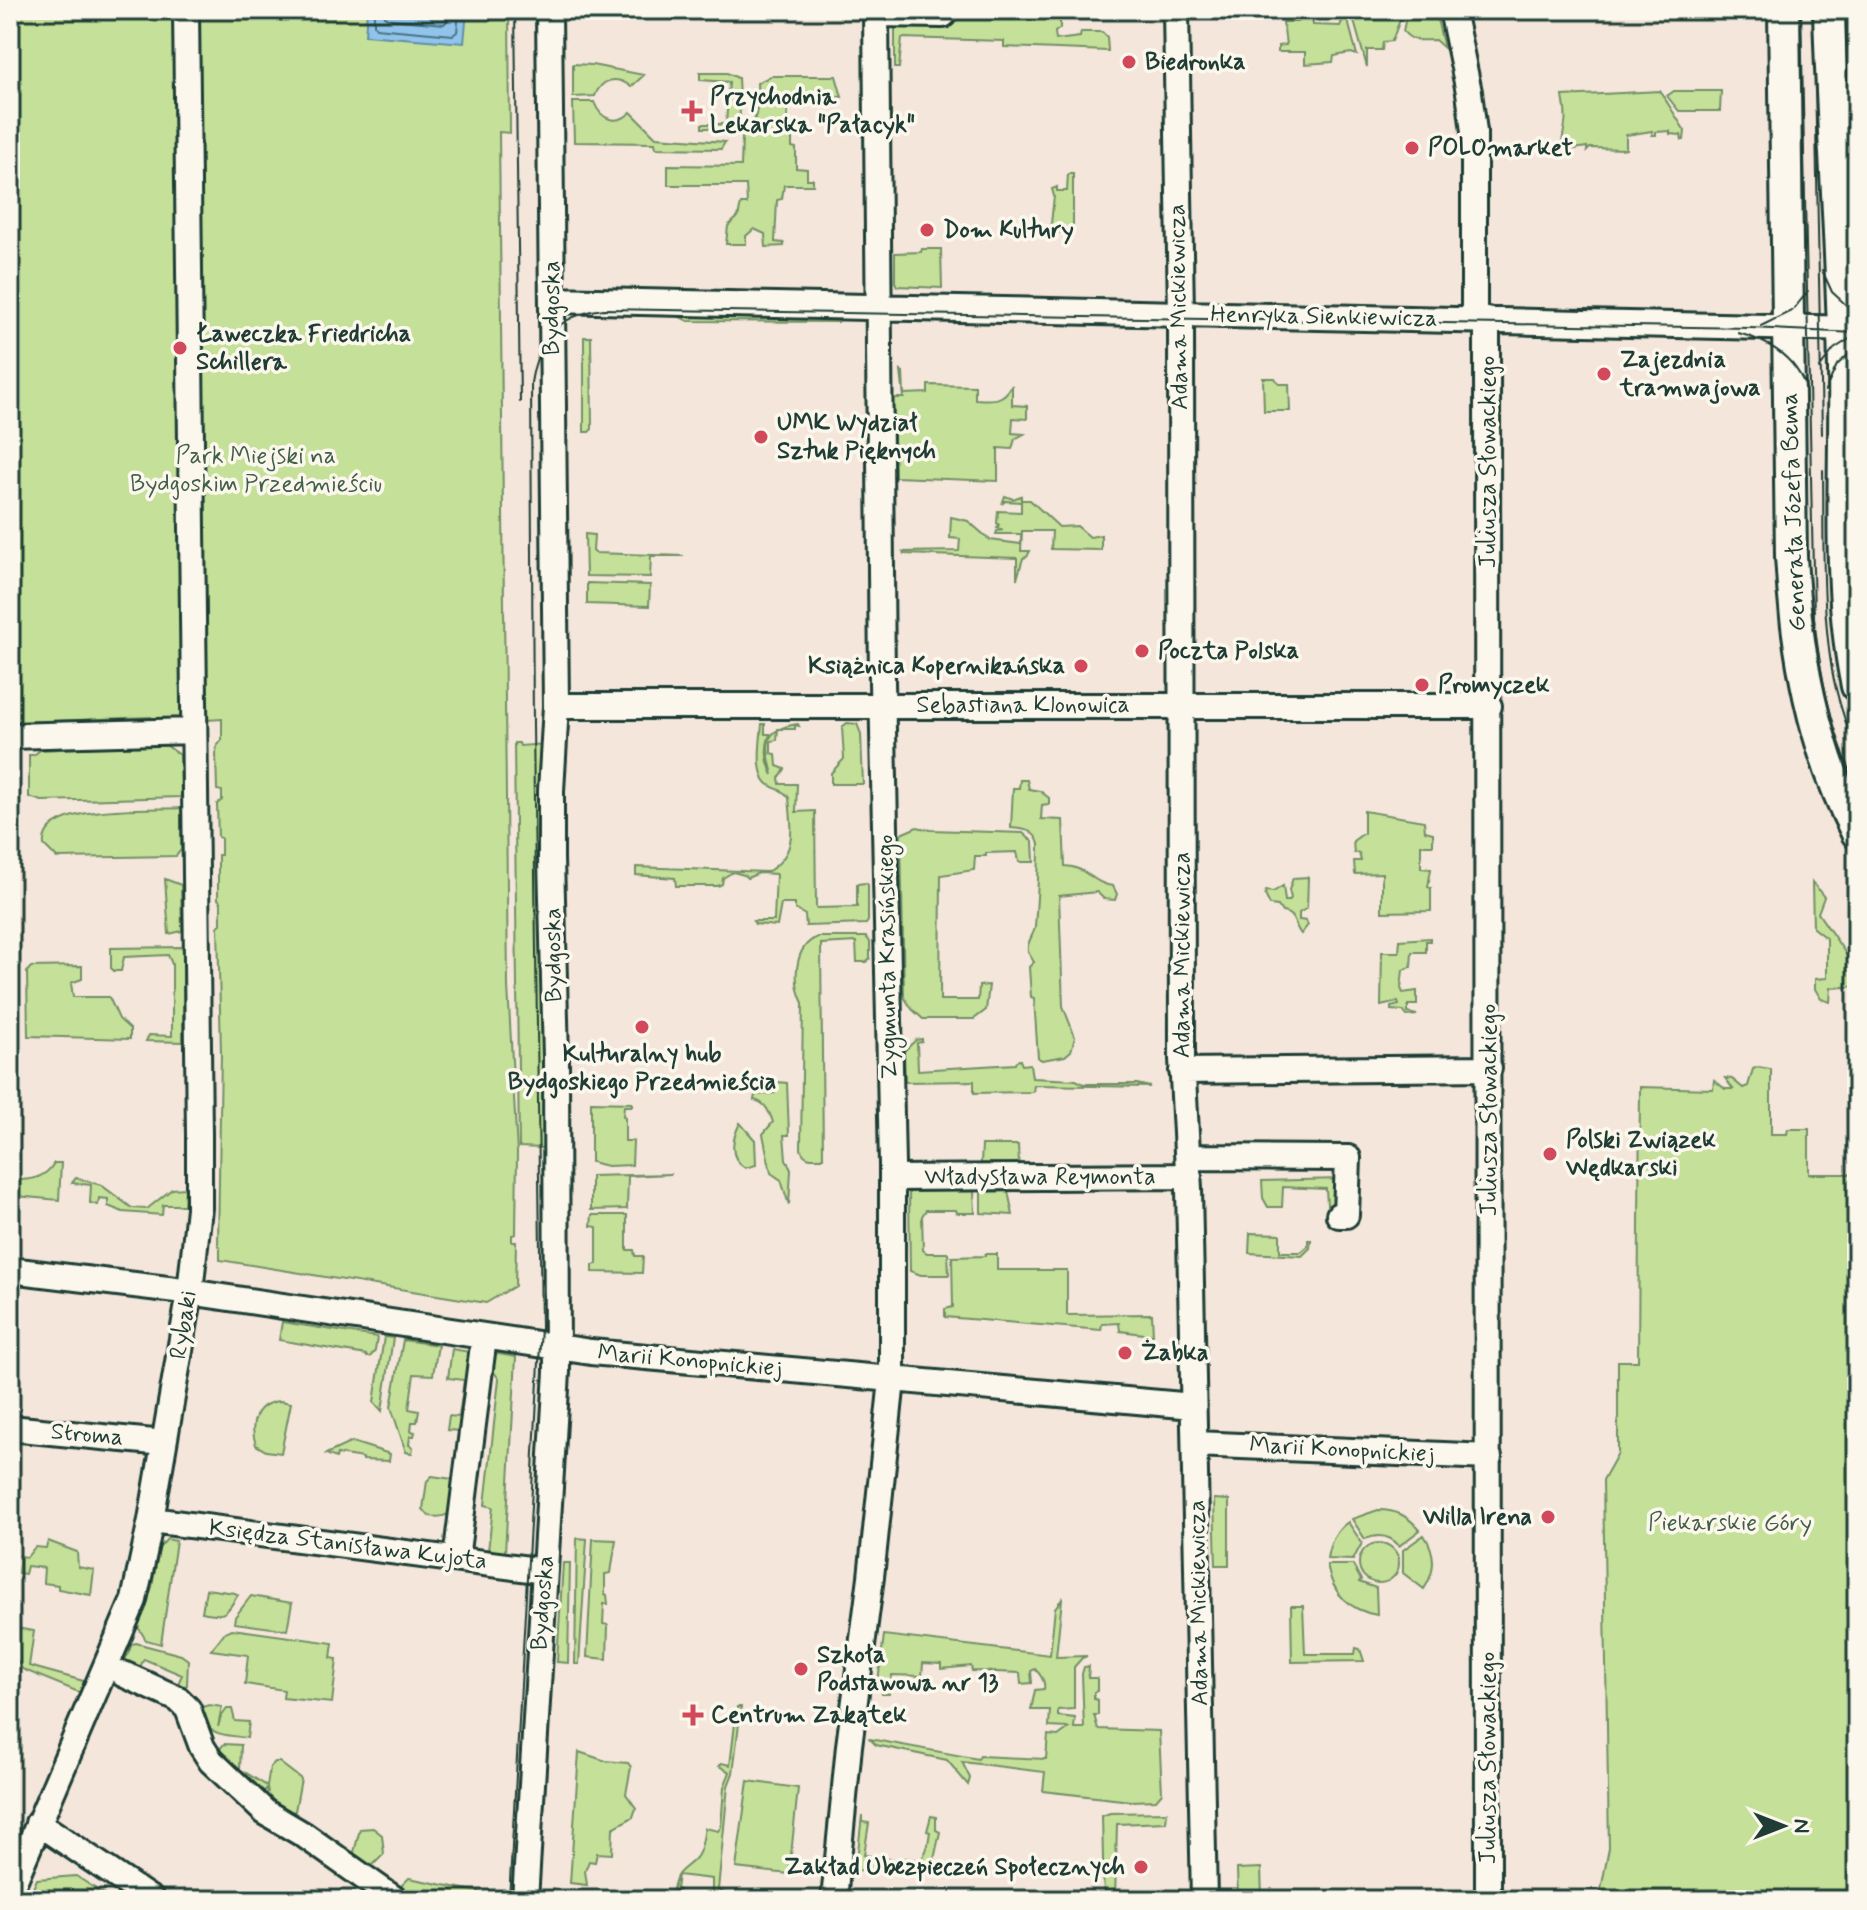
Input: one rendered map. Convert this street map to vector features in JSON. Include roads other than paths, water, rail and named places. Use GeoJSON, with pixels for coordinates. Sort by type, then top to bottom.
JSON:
{"type":"FeatureCollection","features":[{"type":"Feature","properties":{"kind":"main road","name":"Generała Józefa Bema"},"geometry":{"type":"LineString","coordinates":[[1784,10],[1791,556],[1797,634],[1808,697],[1824,756],[1857,833]]}},
{"type":"Feature","properties":{"kind":"main road","name":"Generała Józefa Bema"},"geometry":{"type":"LineString","coordinates":[[1832,15],[1850,328],[1845,600],[1848,645],[1857,686]]}},
{"type":"Feature","properties":{"kind":"street","name":"Rybaki"},"geometry":{"type":"LineString","coordinates":[[10,1891],[128,1618],[151,1520],[190,1292],[199,1208],[186,10]]}},
{"type":"Feature","properties":{"kind":"street","name":"Bydgoska"},"geometry":{"type":"LineString","coordinates":[[525,1900],[557,1348],[556,1059],[551,858],[556,706],[549,10]]}},
{"type":"Feature","properties":{"kind":"street","name":"Adama Mickiewicza"},"geometry":{"type":"LineString","coordinates":[[1176,10],[1181,314],[1182,1071],[1188,1167],[1204,1900]]}},
{"type":"Feature","properties":{"kind":"street","name":"Juliusza Słowackiego"},"geometry":{"type":"LineString","coordinates":[[1452,10],[1474,132],[1489,706],[1488,1900]]}},
{"type":"Feature","properties":{"kind":"street"},"geometry":{"type":"LineString","coordinates":[[876,12],[943,15]]}},
{"type":"Feature","properties":{"kind":"street","name":"Zygmunta Krasińskiego"},"geometry":{"type":"LineString","coordinates":[[834,1900],[892,1380],[876,12]]}},
{"type":"Feature","properties":{"kind":"street","name":"Henryka Sienkiewicza"},"geometry":{"type":"LineString","coordinates":[[552,300],[1850,328]]}},
{"type":"Feature","properties":{"kind":"street","name":"Sebastiana Klonowica"},"geometry":{"type":"LineString","coordinates":[[556,706],[1489,706]]}},
{"type":"Feature","properties":{"kind":"street"},"geometry":{"type":"LineString","coordinates":[[10,736],[193,731]]}},
{"type":"Feature","properties":{"kind":"street"},"geometry":{"type":"LineString","coordinates":[[1182,1071],[1489,1068]]}},
{"type":"Feature","properties":{"kind":"street","name":"Władysława Reymonta"},"geometry":{"type":"LineString","coordinates":[[892,1178],[1348,1158],[1346,1215],[1339,1215]]}},
{"type":"Feature","properties":{"kind":"street","name":"Marii Konopnickiej"},"geometry":{"type":"LineString","coordinates":[[10,1270],[190,1292],[557,1348],[1193,1406]]}},
{"type":"Feature","properties":{"kind":"street"},"geometry":{"type":"LineString","coordinates":[[456,1559],[484,1337]]}},
{"type":"Feature","properties":{"kind":"street","name":"Stroma"},"geometry":{"type":"LineString","coordinates":[[10,1428],[164,1443]]}},
{"type":"Feature","properties":{"kind":"street","name":"Marii Konopnickiej"},"geometry":{"type":"LineString","coordinates":[[1195,1444],[1489,1457]]}},
{"type":"Feature","properties":{"kind":"street","name":"Księdza Stanisława Kujota"},"geometry":{"type":"LineString","coordinates":[[151,1520],[545,1571]]}},
{"type":"Feature","properties":{"kind":"street"},"geometry":{"type":"LineString","coordinates":[[123,1674],[178,1699],[188,1709],[202,1747],[211,1761],[265,1812],[304,1835],[396,1900]]}},
{"type":"Feature","properties":{"kind":"street"},"geometry":{"type":"LineString","coordinates":[[38,1823],[152,1900]]}},
{"type":"Feature","properties":{"kind":"water"},"geometry":{"type":"Polygon","coordinates":[[[367,10],[467,10],[464,43],[365,35],[367,10]]]}},
{"type":"Feature","properties":{"kind":"tram line"},"geometry":{"type":"LineString","coordinates":[[515,10],[520,402]]}},
{"type":"Feature","properties":{"kind":"tram line"},"geometry":{"type":"LineString","coordinates":[[1801,10],[1814,617],[1828,703],[1840,745],[1857,785]]}},
{"type":"Feature","properties":{"kind":"tram line"},"geometry":{"type":"LineString","coordinates":[[1815,74],[1822,434]]}},
{"type":"Feature","properties":{"kind":"tram line"},"geometry":{"type":"LineString","coordinates":[[1822,270],[1832,292],[1857,315]]}},
{"type":"Feature","properties":{"kind":"tram line"},"geometry":{"type":"LineString","coordinates":[[1761,326],[1793,310],[1808,291]]}},
{"type":"Feature","properties":{"kind":"tram line"},"geometry":{"type":"LineString","coordinates":[[509,1900],[541,1327],[531,383],[539,353],[553,331],[574,317],[604,309],[1750,328],[1857,333]]}},
{"type":"Feature","properties":{"kind":"tram line"},"geometry":{"type":"LineString","coordinates":[[1738,333],[1770,346],[1788,359],[1806,388]]}},
{"type":"Feature","properties":{"kind":"tram line"},"geometry":{"type":"LineString","coordinates":[[1819,369],[1834,349],[1857,334]]}},
{"type":"Feature","properties":{"kind":"tram line"},"geometry":{"type":"LineString","coordinates":[[1825,391],[1837,365],[1857,347]]}},
{"type":"Feature","properties":{"kind":"tram line"},"geometry":{"type":"LineString","coordinates":[[1823,470],[1828,645],[1837,691],[1857,754]]}},
{"type":"Feature","properties":{"kind":"place","name":"Biedronka"},"geometry":{"type":"Point","coordinates":[1129,62]}},
{"type":"Feature","properties":{"kind":"place","name":"Przychodnia Lekarska \"Pałacyk\""},"geometry":{"type":"Point","coordinates":[692,111]}},
{"type":"Feature","properties":{"kind":"place","name":"POLOmarket"},"geometry":{"type":"Point","coordinates":[1412,148]}},
{"type":"Feature","properties":{"kind":"place","name":"Dom Kultury"},"geometry":{"type":"Point","coordinates":[927,230]}},
{"type":"Feature","properties":{"kind":"place","name":"Ławeczka Friedricha Schillera"},"geometry":{"type":"Point","coordinates":[180,348]}},
{"type":"Feature","properties":{"kind":"place","name":"Zajezdnia tramwajowa"},"geometry":{"type":"Point","coordinates":[1604,374]}},
{"type":"Feature","properties":{"kind":"place","name":"UMK Wydział Sztuk Pięknych"},"geometry":{"type":"Point","coordinates":[761,437]}},
{"type":"Feature","properties":{"kind":"place","name":"Poczta Polska"},"geometry":{"type":"Point","coordinates":[1142,651]}},
{"type":"Feature","properties":{"kind":"place","name":"Książnica Kopernikańska"},"geometry":{"type":"Point","coordinates":[1081,666]}},
{"type":"Feature","properties":{"kind":"place","name":"Promyczek"},"geometry":{"type":"Point","coordinates":[1422,685]}},
{"type":"Feature","properties":{"kind":"place","name":"Kulturalny hub Bydgoskiego Przedmieścia"},"geometry":{"type":"Point","coordinates":[642,1027]}},
{"type":"Feature","properties":{"kind":"place","name":"Polski Związek Wędkarski"},"geometry":{"type":"Point","coordinates":[1550,1154]}},
{"type":"Feature","properties":{"kind":"place","name":"Żabka"},"geometry":{"type":"Point","coordinates":[1125,1353]}},
{"type":"Feature","properties":{"kind":"place","name":"Willa Irena"},"geometry":{"type":"Point","coordinates":[1548,1517]}},
{"type":"Feature","properties":{"kind":"place","name":"Szkoła Podstawowa nr 13"},"geometry":{"type":"Point","coordinates":[801,1669]}},
{"type":"Feature","properties":{"kind":"place","name":"Centrum Zakątek"},"geometry":{"type":"Point","coordinates":[693,1715]}},
{"type":"Feature","properties":{"kind":"place","name":"Zakład Ubezpieczeń Społecznych"},"geometry":{"type":"Point","coordinates":[1141,1867]}},
{"type":"Feature","properties":{"kind":"park label","name":"Park Miejski na Bydgoskim Przedmieściu"},"geometry":{"type":"Point","coordinates":[256,470]}},
{"type":"Feature","properties":{"kind":"park label","name":"Piekarskie Góry"},"geometry":{"type":"Point","coordinates":[1730,1523]}}]}
